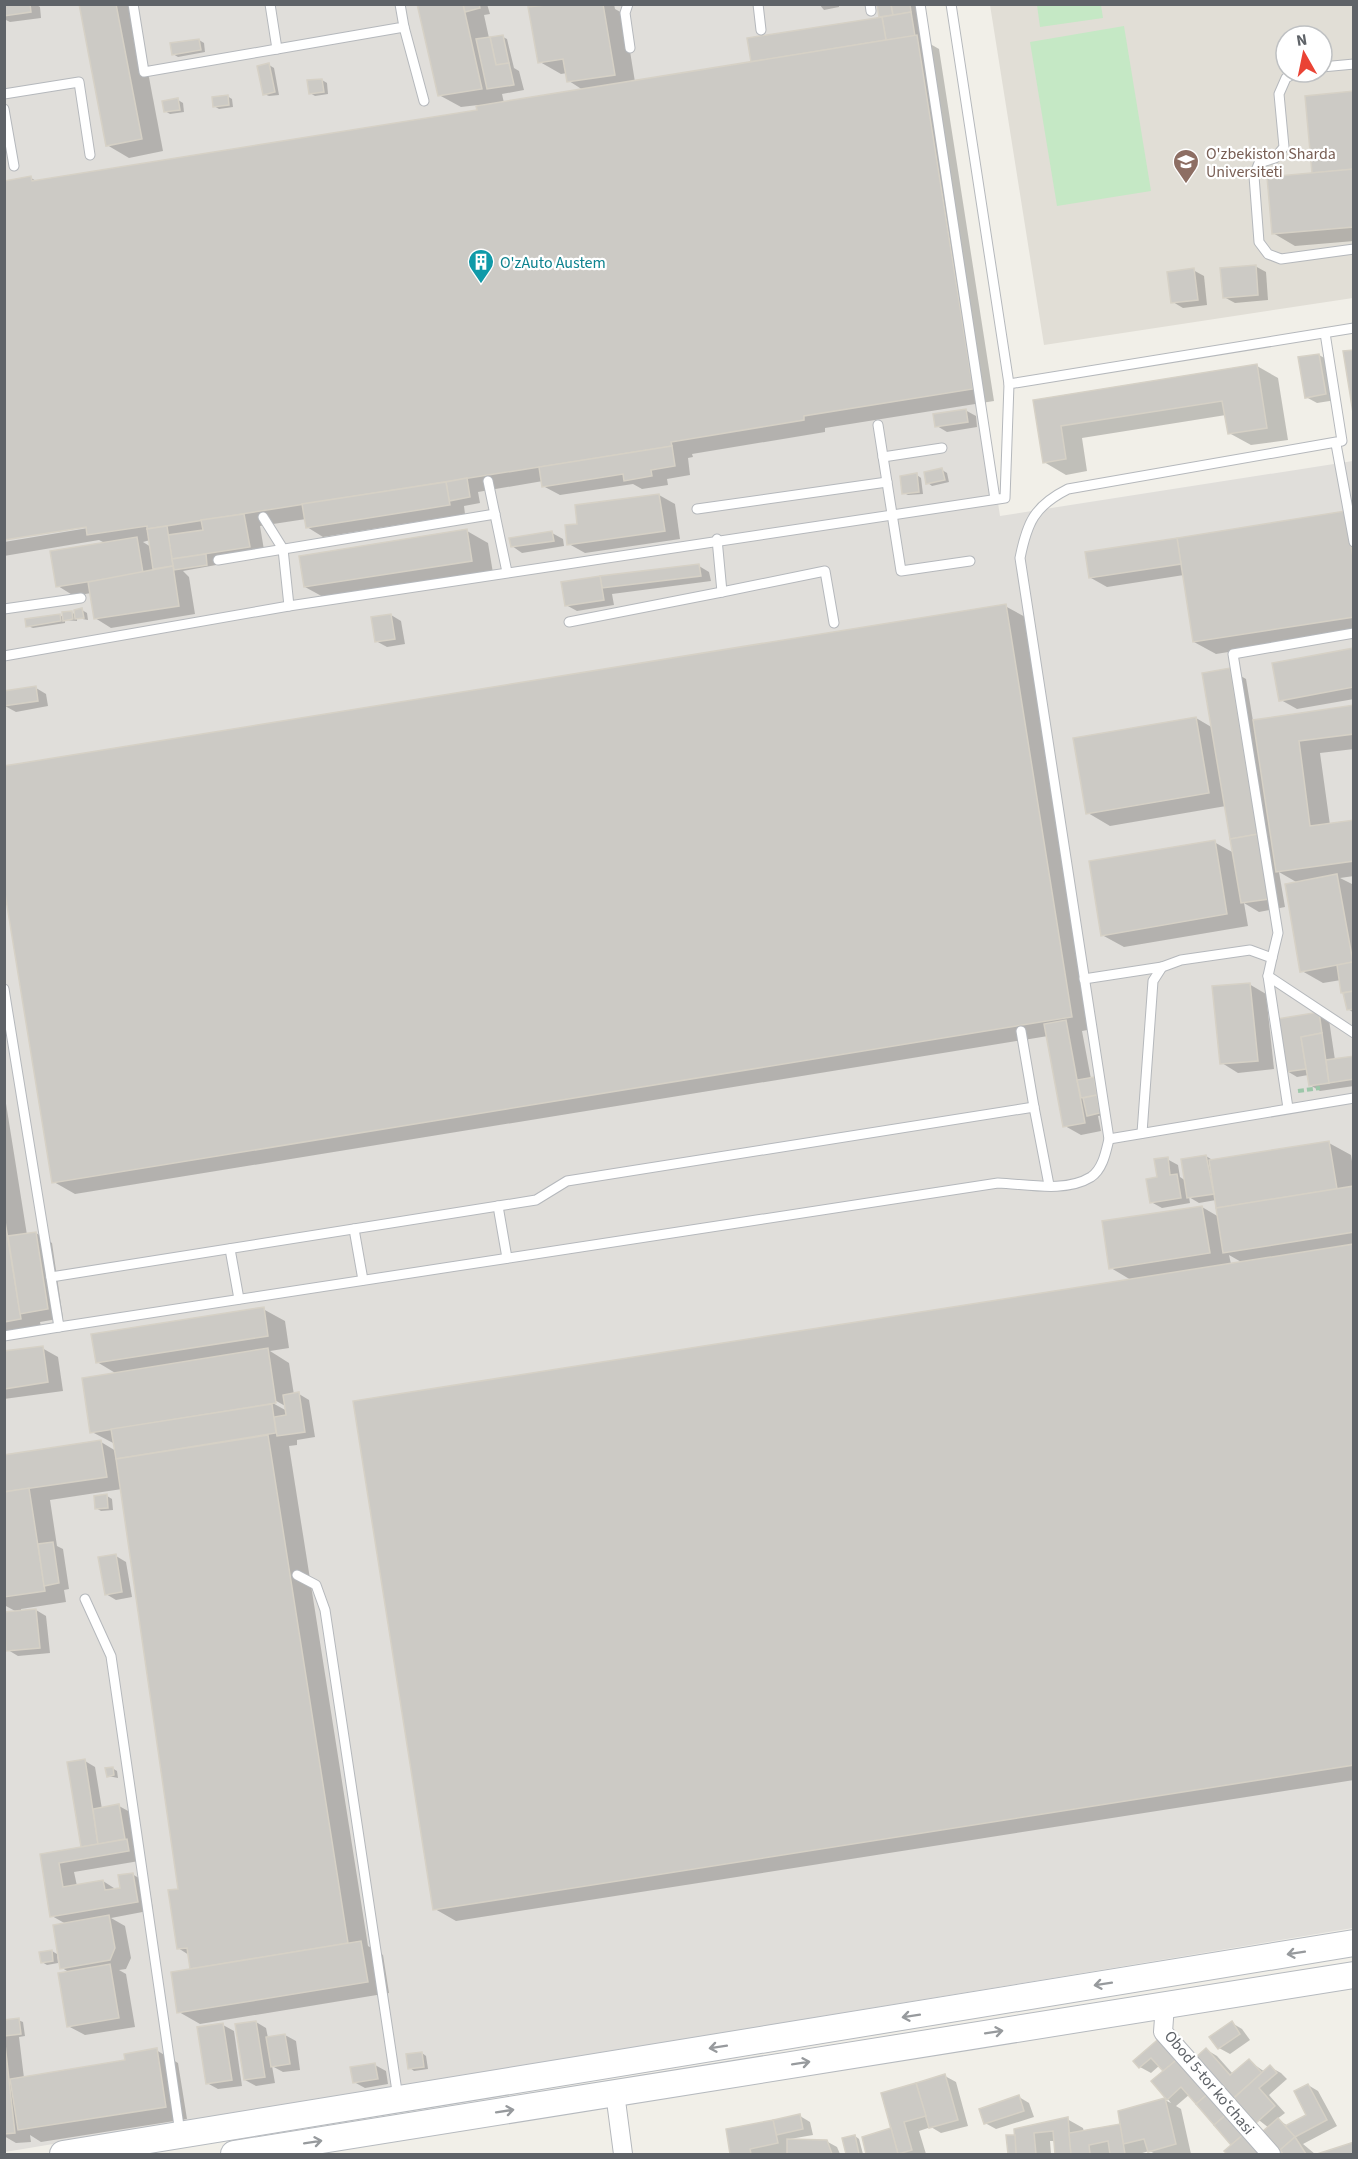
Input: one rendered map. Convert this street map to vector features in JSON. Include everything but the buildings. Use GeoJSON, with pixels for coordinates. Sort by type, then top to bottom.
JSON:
{"type":"FeatureCollection","features":[{"type":"Feature","properties":{"kind":"main road"},"geometry":{"type":"LineString","coordinates":[[63,2154],[1353,1943]]}},
{"type":"Feature","properties":{"kind":"main road"},"geometry":{"type":"LineString","coordinates":[[234,2154],[1353,1975]]}},
{"type":"Feature","properties":{"kind":"street","name":"Obod 5-tor koʻchasi"},"geometry":{"type":"LineString","coordinates":[[1165,2005],[1162,2032],[1271,2154]]}},
{"type":"Feature","properties":{"kind":"street"},"geometry":{"type":"LineString","coordinates":[[615,2093],[623,2154]]}},
{"type":"Feature","properties":{"kind":"lane"},"geometry":{"type":"LineString","coordinates":[[133,4],[144,72],[404,27]]}},
{"type":"Feature","properties":{"kind":"lane"},"geometry":{"type":"LineString","coordinates":[[270,4],[277,48]]}},
{"type":"Feature","properties":{"kind":"lane"},"geometry":{"type":"LineString","coordinates":[[400,4],[424,101]]}},
{"type":"Feature","properties":{"kind":"lane"},"geometry":{"type":"LineString","coordinates":[[628,4],[625,13],[630,48]]}},
{"type":"Feature","properties":{"kind":"lane"},"geometry":{"type":"LineString","coordinates":[[758,4],[761,30]]}},
{"type":"Feature","properties":{"kind":"lane"},"geometry":{"type":"LineString","coordinates":[[920,4],[995,499]]}},
{"type":"Feature","properties":{"kind":"lane"},"geometry":{"type":"LineString","coordinates":[[4,656],[289,606],[717,539],[1005,498],[1009,384],[951,4]]}},
{"type":"Feature","properties":{"kind":"lane"},"geometry":{"type":"LineString","coordinates":[[1334,66],[1353,64]]}},
{"type":"Feature","properties":{"kind":"lane"},"geometry":{"type":"LineString","coordinates":[[4,94],[79,82],[90,155]]}},
{"type":"Feature","properties":{"kind":"lane"},"geometry":{"type":"LineString","coordinates":[[1283,84],[1279,94],[1284,147],[1275,158],[1259,163],[1254,176],[1259,242],[1268,254],[1281,259],[1353,249]]}},
{"type":"Feature","properties":{"kind":"lane"},"geometry":{"type":"LineString","coordinates":[[4,109],[14,166]]}},
{"type":"Feature","properties":{"kind":"lane"},"geometry":{"type":"LineString","coordinates":[[1009,384],[1353,328]]}},
{"type":"Feature","properties":{"kind":"lane"},"geometry":{"type":"LineString","coordinates":[[4,1336],[998,1183],[1063,1186],[1092,1176],[1103,1161],[1109,1139],[1020,558],[1026,528],[1048,499],[1068,489],[1336,444],[1342,441],[1325,333]]}},
{"type":"Feature","properties":{"kind":"lane"},"geometry":{"type":"LineString","coordinates":[[878,425],[901,571],[970,561]]}},
{"type":"Feature","properties":{"kind":"lane"},"geometry":{"type":"LineString","coordinates":[[1336,444],[1350,505],[1353,542]]}},
{"type":"Feature","properties":{"kind":"lane"},"geometry":{"type":"LineString","coordinates":[[883,457],[942,448]]}},
{"type":"Feature","properties":{"kind":"lane"},"geometry":{"type":"LineString","coordinates":[[488,481],[507,572]]}},
{"type":"Feature","properties":{"kind":"lane"},"geometry":{"type":"LineString","coordinates":[[697,509],[887,482]]}},
{"type":"Feature","properties":{"kind":"lane"},"geometry":{"type":"LineString","coordinates":[[218,560],[495,514]]}},
{"type":"Feature","properties":{"kind":"lane"},"geometry":{"type":"LineString","coordinates":[[263,517],[283,549],[289,606]]}},
{"type":"Feature","properties":{"kind":"lane"},"geometry":{"type":"LineString","coordinates":[[717,539],[722,592]]}},
{"type":"Feature","properties":{"kind":"lane"},"geometry":{"type":"LineString","coordinates":[[569,622],[825,571],[834,623]]}},
{"type":"Feature","properties":{"kind":"lane"},"geometry":{"type":"LineString","coordinates":[[4,609],[81,598]]}},
{"type":"Feature","properties":{"kind":"lane"},"geometry":{"type":"LineString","coordinates":[[1288,1108],[1268,976],[1278,933],[1233,654],[1353,633]]}},
{"type":"Feature","properties":{"kind":"lane"},"geometry":{"type":"LineString","coordinates":[[1084,979],[1162,967],[1181,960],[1250,950],[1272,958]]}},
{"type":"Feature","properties":{"kind":"lane"},"geometry":{"type":"LineString","coordinates":[[1142,1133],[1153,981],[1162,967]]}},
{"type":"Feature","properties":{"kind":"lane"},"geometry":{"type":"LineString","coordinates":[[1268,976],[1353,1033]]}},
{"type":"Feature","properties":{"kind":"lane"},"geometry":{"type":"LineString","coordinates":[[4,989],[59,1327]]}},
{"type":"Feature","properties":{"kind":"lane"},"geometry":{"type":"LineString","coordinates":[[1022,1031],[1049,1185]]}},
{"type":"Feature","properties":{"kind":"lane"},"geometry":{"type":"LineString","coordinates":[[1109,1139],[1353,1098]]}},
{"type":"Feature","properties":{"kind":"lane"},"geometry":{"type":"LineString","coordinates":[[51,1277],[536,1200],[567,1181],[1034,1107]]}},
{"type":"Feature","properties":{"kind":"lane"},"geometry":{"type":"LineString","coordinates":[[498,1206],[507,1258]]}},
{"type":"Feature","properties":{"kind":"lane"},"geometry":{"type":"LineString","coordinates":[[354,1229],[363,1280]]}},
{"type":"Feature","properties":{"kind":"lane"},"geometry":{"type":"LineString","coordinates":[[230,1249],[239,1299]]}},
{"type":"Feature","properties":{"kind":"lane"},"geometry":{"type":"LineString","coordinates":[[297,1575],[316,1585],[325,1610],[398,2100]]}},
{"type":"Feature","properties":{"kind":"lane"},"geometry":{"type":"LineString","coordinates":[[85,1599],[111,1656],[180,2136]]}},
{"type":"Feature","properties":{"kind":"shaded area"},"geometry":{"type":"Polygon","coordinates":[[[5,5],[924,5],[1000,516],[1353,461],[1353,1928],[5,2152],[5,5]]]}},
{"type":"Feature","properties":{"kind":"shaded area","name":"O'zbekiston Sharda Universiteti"},"geometry":{"type":"Polygon","coordinates":[[[990,5],[1353,5],[1353,298],[1044,345],[990,5]]]}},
{"type":"Feature","properties":{"kind":"green space"},"geometry":{"type":"Polygon","coordinates":[[[1037,5],[1101,5],[1103,18],[1040,27],[1037,5]]]}},
{"type":"Feature","properties":{"kind":"green space"},"geometry":{"type":"Polygon","coordinates":[[[1124,26],[1151,191],[1057,206],[1030,42],[1124,26]]]}},
{"type":"Feature","properties":{"kind":"place","name":"O'zbekiston Sharda Universiteti"},"geometry":{"type":"Point","coordinates":[1186,185]}},
{"type":"Feature","properties":{"kind":"place","name":"O'zAuto Austem"},"geometry":{"type":"Point","coordinates":[481,285]}}]}
